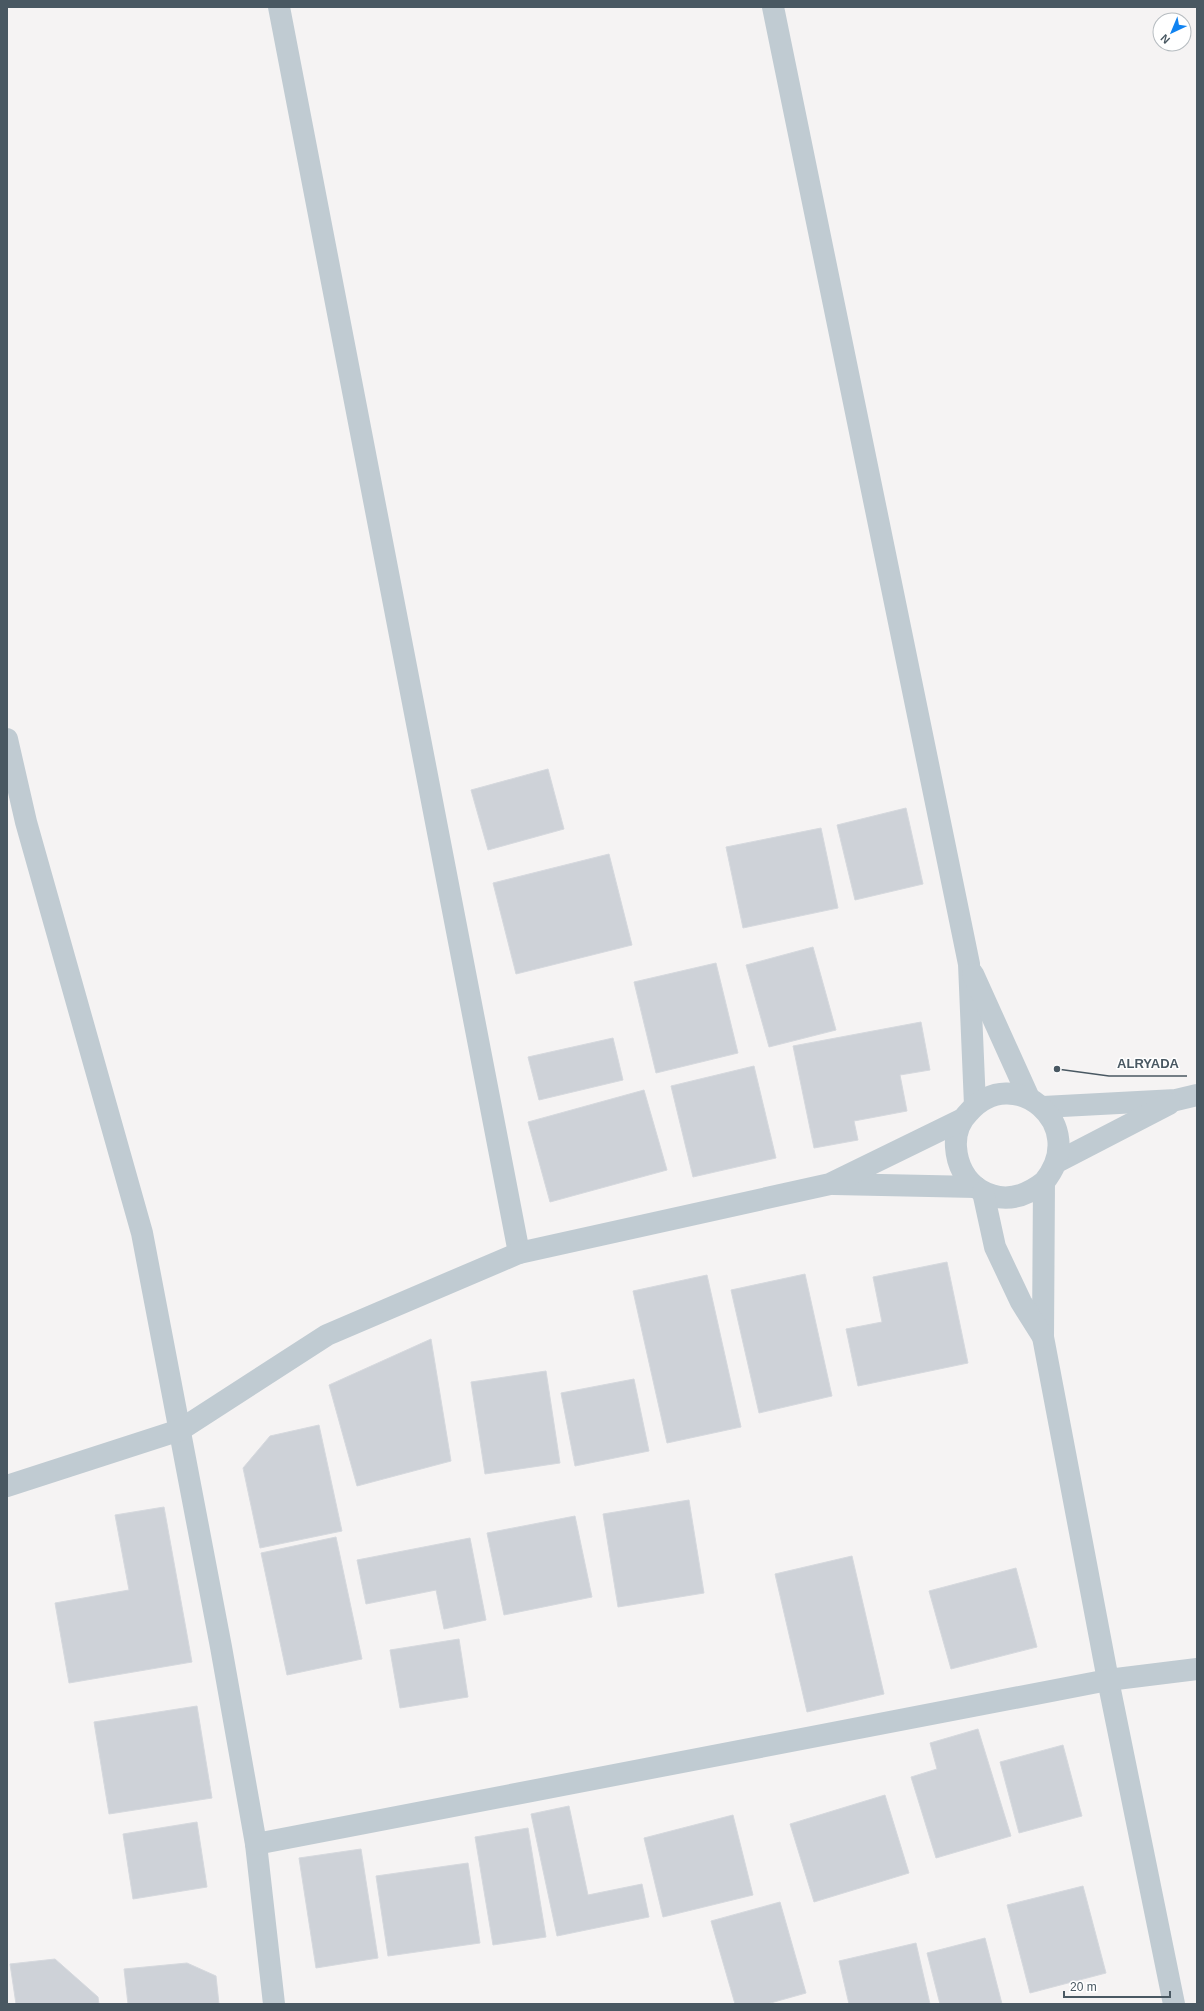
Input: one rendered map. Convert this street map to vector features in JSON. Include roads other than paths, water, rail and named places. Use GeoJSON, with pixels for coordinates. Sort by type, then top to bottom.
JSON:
{"type":"FeatureCollection","features":[{"type":"Feature","properties":{"kind":"street"},"geometry":{"type":"LineString","coordinates":[[279,7],[519,1253]]}},
{"type":"Feature","properties":{"kind":"street"},"geometry":{"type":"LineString","coordinates":[[773,7],[969,964],[968,1112],[956,1138],[956,1156],[963,1174],[979,1189],[998,1197],[1015,1198],[1031,1192],[1044,1182],[1052,1173],[1057,1162],[1059,1143],[1055,1124],[1036,1103],[969,964]]}},
{"type":"Feature","properties":{"kind":"street"},"geometry":{"type":"LineString","coordinates":[[7,739],[26,822],[142,1233],[180,1430],[256,1844],[274,2004]]}},
{"type":"Feature","properties":{"kind":"street"},"geometry":{"type":"LineString","coordinates":[[830,1184],[968,1112],[992,1096],[1011,1093],[1036,1103],[1176,1100],[1197,1095]]}},
{"type":"Feature","properties":{"kind":"street"},"geometry":{"type":"LineString","coordinates":[[1057,1162],[1176,1100]]}},
{"type":"Feature","properties":{"kind":"street"},"geometry":{"type":"LineString","coordinates":[[1044,1182],[1043,1337],[1108,1680],[1174,2004]]}},
{"type":"Feature","properties":{"kind":"street"},"geometry":{"type":"LineString","coordinates":[[7,1486],[180,1430],[327,1335],[519,1253],[830,1184],[979,1189]]}},
{"type":"Feature","properties":{"kind":"street"},"geometry":{"type":"LineString","coordinates":[[979,1189],[995,1247],[1021,1302],[1043,1337]]}},
{"type":"Feature","properties":{"kind":"street"},"geometry":{"type":"LineString","coordinates":[[256,1844],[1108,1680],[1197,1669]]}},
{"type":"Feature","properties":{"kind":"place","name":"ALRYADA"},"geometry":{"type":"Point","coordinates":[1057,1069]}}]}
